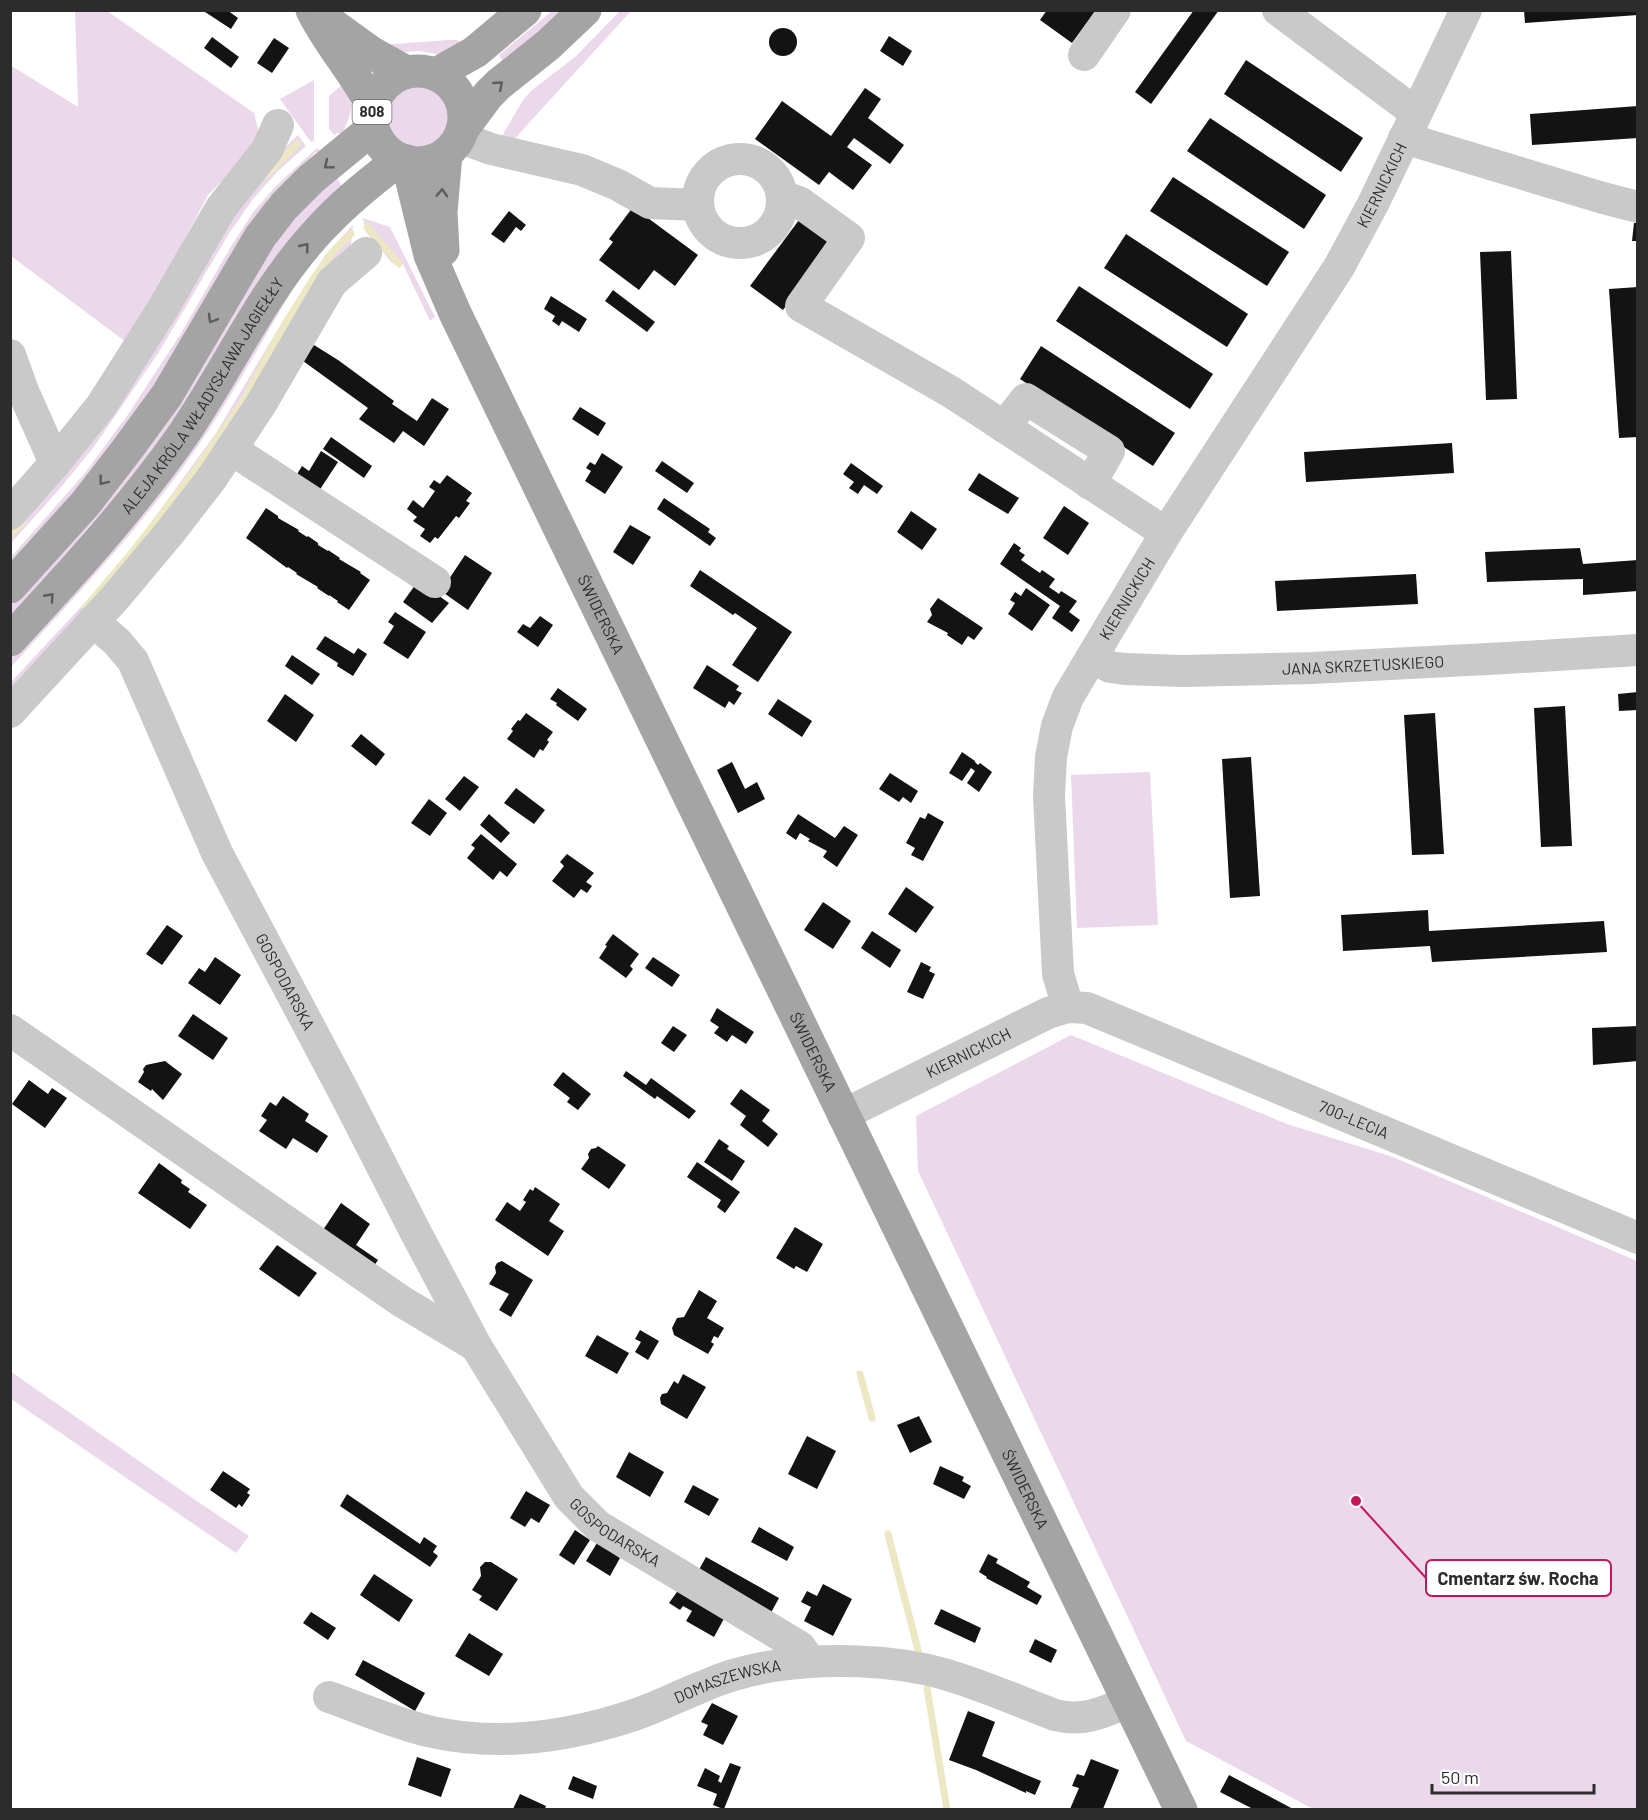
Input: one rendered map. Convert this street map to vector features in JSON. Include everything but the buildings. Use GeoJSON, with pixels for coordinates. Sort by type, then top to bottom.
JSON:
{"type":"FeatureCollection","features":[{"type":"Feature","properties":{"kind":"main road","name":"808"},"geometry":{"type":"LineString","coordinates":[[313,10],[389,64],[450,83],[460,97],[464,113],[456,140]]}},
{"type":"Feature","properties":{"kind":"main road","name":"808"},"geometry":{"type":"LineString","coordinates":[[313,10],[322,31],[361,85],[383,147],[404,160]]}},
{"type":"Feature","properties":{"kind":"main road"},"geometry":{"type":"LineString","coordinates":[[421,73],[475,52],[525,10]]}},
{"type":"Feature","properties":{"kind":"main road"},"geometry":{"type":"LineString","coordinates":[[404,160],[423,162],[439,158],[456,140],[488,95],[548,45],[585,10]]}},
{"type":"Feature","properties":{"kind":"main road","name":"808"},"geometry":{"type":"LineString","coordinates":[[373,117],[379,91],[385,85],[398,75],[421,73]]}},
{"type":"Feature","properties":{"kind":"main road","name":"ALEJA KRÓLA WŁADYSŁAWA JAGIEŁŁY"},"geometry":{"type":"LineString","coordinates":[[10,587],[84,504],[166,395],[260,237],[310,178],[373,117]]}},
{"type":"Feature","properties":{"kind":"main road","name":"ŚWIDERSKA"},"geometry":{"type":"LineString","coordinates":[[447,294],[441,212],[456,140]]}},
{"type":"Feature","properties":{"kind":"main road","name":"ALEJA KRÓLA WŁADYSŁAWA JAGIEŁŁY"},"geometry":{"type":"LineString","coordinates":[[10,640],[97,546],[155,472],[204,402],[270,294],[294,260],[321,228],[362,189],[404,160]]}},
{"type":"Feature","properties":{"kind":"main road","name":"ŚWIDERSKA"},"geometry":{"type":"LineString","coordinates":[[404,160],[430,255],[512,433],[1181,1809]]}},
{"type":"Feature","properties":{"kind":"street"},"geometry":{"type":"LineString","coordinates":[[1084,55],[1115,10]]}},
{"type":"Feature","properties":{"kind":"street"},"geometry":{"type":"LineString","coordinates":[[1278,10],[1410,126],[1603,198],[1638,207]]}},
{"type":"Feature","properties":{"kind":"street","name":"KIERNICKICH"},"geometry":{"type":"LineString","coordinates":[[843,1115],[1024,1024],[1068,1007],[1058,974],[1049,796],[1051,756],[1057,726],[1068,697],[1166,533],[1339,267],[1466,10]]}},
{"type":"Feature","properties":{"kind":"street"},"geometry":{"type":"LineString","coordinates":[[10,514],[55,463],[100,406],[162,310],[220,208],[267,150],[279,126]]}},
{"type":"Feature","properties":{"kind":"street"},"geometry":{"type":"LineString","coordinates":[[456,140],[582,170],[618,185],[650,203],[697,205]]}},
{"type":"Feature","properties":{"kind":"street"},"geometry":{"type":"LineString","coordinates":[[742,159],[756,162],[769,170],[782,196],[782,209],[769,233],[744,244],[731,243],[713,234],[700,218],[697,205],[699,190],[705,177],[715,167],[728,160],[742,159]]}},
{"type":"Feature","properties":{"kind":"street"},"geometry":{"type":"LineString","coordinates":[[782,196],[799,202],[849,238],[801,306],[951,392],[1166,533]]}},
{"type":"Feature","properties":{"kind":"street"},"geometry":{"type":"LineString","coordinates":[[10,712],[171,531],[212,478],[261,404],[332,282],[366,253]]}},
{"type":"Feature","properties":{"kind":"street"},"geometry":{"type":"LineString","coordinates":[[10,355],[23,392],[55,463]]}},
{"type":"Feature","properties":{"kind":"street"},"geometry":{"type":"LineString","coordinates":[[231,449],[435,582]]}},
{"type":"Feature","properties":{"kind":"street","name":"GOSPODARSKA"},"geometry":{"type":"LineString","coordinates":[[93,621],[117,642],[133,661],[217,853],[476,1346],[569,1497],[598,1526],[800,1647],[810,1662]]}},
{"type":"Feature","properties":{"kind":"street","name":"JANA SKRZETUSKIEGO"},"geometry":{"type":"LineString","coordinates":[[1092,657],[1110,667],[1184,671],[1312,668],[1638,650]]}},
{"type":"Feature","properties":{"kind":"street","name":"700-LECIA"},"geometry":{"type":"LineString","coordinates":[[1068,1007],[1087,1008],[1109,1016],[1638,1238]]}},
{"type":"Feature","properties":{"kind":"street","name":"GOSPODARSKA"},"geometry":{"type":"LineString","coordinates":[[10,1030],[401,1301],[476,1346]]}},
{"type":"Feature","properties":{"kind":"street","name":"DOMASZEWSKA"},"geometry":{"type":"LineString","coordinates":[[329,1697],[430,1732],[493,1739],[582,1730],[640,1713],[740,1672],[810,1662],[893,1665],[942,1674],[1071,1719],[1103,1713],[1128,1702]]}},
{"type":"Feature","properties":{"kind":"shaded area"},"geometry":{"type":"Polygon","coordinates":[[[75,11],[107,11],[254,113],[261,141],[208,195],[164,278],[126,342],[11,256],[10,65],[78,107],[75,11]]]}},
{"type":"Feature","properties":{"kind":"shaded area"},"geometry":{"type":"Polygon","coordinates":[[[552,11],[565,11],[504,63],[499,55],[552,11]]]}},
{"type":"Feature","properties":{"kind":"shaded area"},"geometry":{"type":"Polygon","coordinates":[[[620,11],[631,11],[507,147],[498,143],[523,100],[532,90],[575,57],[620,11]]]}},
{"type":"Feature","properties":{"kind":"shaded area"},"geometry":{"type":"Polygon","coordinates":[[[449,40],[462,43],[447,56],[420,51],[403,52],[380,45],[449,40]]]}},
{"type":"Feature","properties":{"kind":"shaded area"},"geometry":{"type":"Polygon","coordinates":[[[314,80],[314,140],[311,142],[280,99],[314,80]]]}},
{"type":"Feature","properties":{"kind":"shaded area"},"geometry":{"type":"Polygon","coordinates":[[[347,81],[352,101],[350,114],[342,134],[336,133],[335,136],[329,129],[329,96],[347,81]]]}},
{"type":"Feature","properties":{"kind":"shaded area"},"geometry":{"type":"Polygon","coordinates":[[[419,87],[431,89],[441,96],[448,106],[450,118],[448,130],[441,140],[431,147],[419,149],[407,147],[397,140],[390,130],[388,118],[390,106],[397,96],[407,89],[419,87]]]}},
{"type":"Feature","properties":{"kind":"shaded area"},"geometry":{"type":"Polygon","coordinates":[[[298,135],[306,146],[278,171],[253,199],[230,232],[159,352],[93,448],[11,543],[11,526],[280,152],[298,135]]]}},
{"type":"Feature","properties":{"kind":"shaded area"},"geometry":{"type":"Polygon","coordinates":[[[317,148],[321,152],[316,152],[274,195],[270,196],[156,384],[70,500],[11,566],[11,557],[85,473],[129,413],[180,335],[254,211],[277,185],[317,148]]]}},
{"type":"Feature","properties":{"kind":"shaded area"},"geometry":{"type":"Polygon","coordinates":[[[335,175],[344,189],[107,511],[11,618],[11,606],[83,526],[274,238],[335,175]]]}},
{"type":"Feature","properties":{"kind":"shaded area"},"geometry":{"type":"Polygon","coordinates":[[[363,218],[390,227],[435,317],[430,321],[403,264],[392,263],[366,232],[363,218]]]}},
{"type":"Feature","properties":{"kind":"shaded area"},"geometry":{"type":"Polygon","coordinates":[[[353,225],[351,245],[333,266],[223,446],[11,699],[11,682],[105,581],[145,531],[216,433],[326,254],[353,225]]]}},
{"type":"Feature","properties":{"kind":"shaded area"},"geometry":{"type":"Polygon","coordinates":[[[315,253],[232,393],[178,474],[118,548],[11,667],[10,660],[78,586],[315,253]]]}},
{"type":"Feature","properties":{"kind":"shaded area"},"geometry":{"type":"Polygon","coordinates":[[[1150,772],[1158,925],[1077,928],[1071,775],[1150,772]]]}},
{"type":"Feature","properties":{"kind":"shaded area"},"geometry":{"type":"Polygon","coordinates":[[[1071,1035],[1287,1124],[1393,1157],[1637,1261],[1637,1809],[1313,1809],[1186,1741],[918,1171],[916,1116],[1071,1035]]]}},
{"type":"Feature","properties":{"kind":"shaded area"},"geometry":{"type":"Polygon","coordinates":[[[10,1371],[249,1536],[236,1553],[11,1399],[10,1371]]]}},
{"type":"Feature","properties":{"kind":"waterway"},"geometry":{"type":"LineString","coordinates":[[265,176],[297,144]]}},
{"type":"Feature","properties":{"kind":"waterway"},"geometry":{"type":"LineString","coordinates":[[367,227],[399,264]]}},
{"type":"Feature","properties":{"kind":"waterway"},"geometry":{"type":"LineString","coordinates":[[85,608],[191,476],[242,403],[288,319],[315,276],[335,249],[351,234]]}},
{"type":"Feature","properties":{"kind":"waterway"},"geometry":{"type":"LineString","coordinates":[[10,535],[23,521]]}},
{"type":"Feature","properties":{"kind":"waterway"},"geometry":{"type":"LineString","coordinates":[[860,1374],[872,1418]]}},
{"type":"Feature","properties":{"kind":"waterway"},"geometry":{"type":"LineString","coordinates":[[888,1534],[919,1654]]}},
{"type":"Feature","properties":{"kind":"waterway"},"geometry":{"type":"LineString","coordinates":[[927,1688],[947,1810]]}},
{"type":"Feature","properties":{"kind":"place","name":"Cmentarz św. Rocha"},"geometry":{"type":"Point","coordinates":[1356,1501]}}]}
